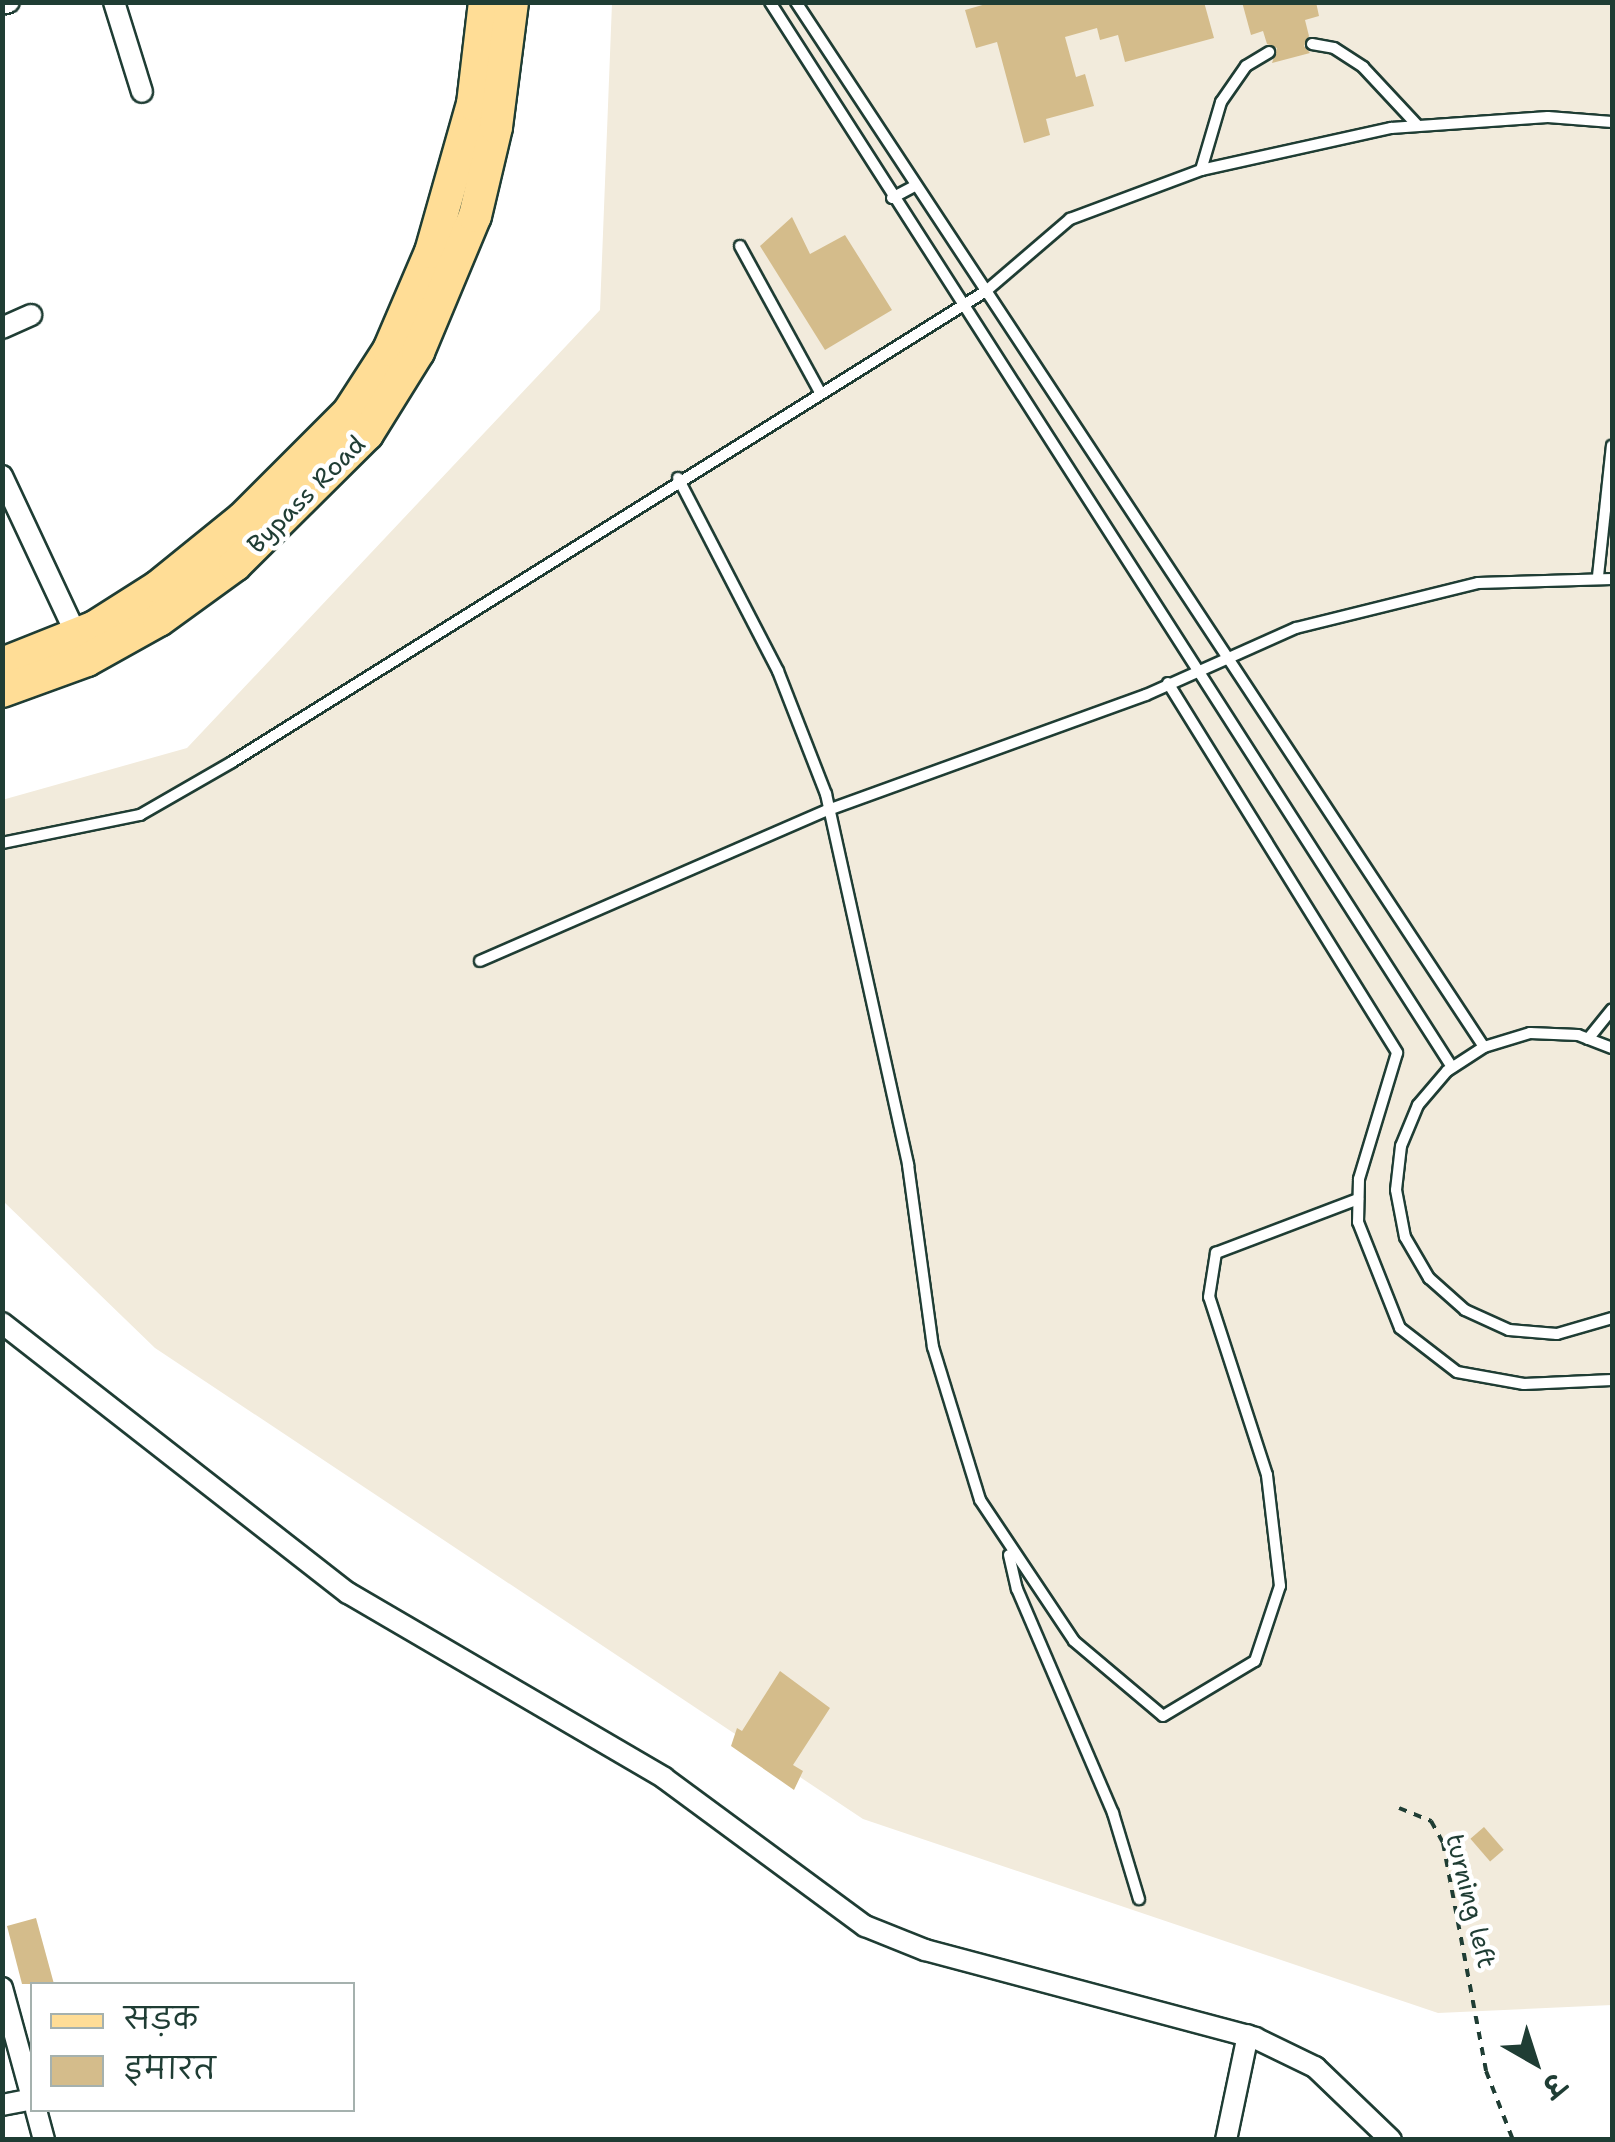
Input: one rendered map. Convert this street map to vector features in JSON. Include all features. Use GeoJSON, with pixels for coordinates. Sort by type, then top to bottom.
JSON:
{"type":"FeatureCollection","features":[{"type":"Feature","properties":{"kind":"main road","name":"Bypass Road"},"geometry":{"type":"LineString","coordinates":[[2,664],[77,636],[158,587],[242,519],[349,412],[389,350],[431,252],[474,104],[486,2]]}},
{"type":"Feature","properties":{"kind":"main road","name":"Bypass Road"},"geometry":{"type":"LineString","coordinates":[[2,691],[87,660],[159,620],[249,552],[367,434],[418,352],[474,216],[496,127],[512,2]]}},
{"type":"Feature","properties":{"kind":"street"},"geometry":{"type":"LineString","coordinates":[[114,2],[142,92]]}},
{"type":"Feature","properties":{"kind":"street"},"geometry":{"type":"LineString","coordinates":[[2,328],[31,314]]}},
{"type":"Feature","properties":{"kind":"street"},"geometry":{"type":"LineString","coordinates":[[2,476],[77,636]]}},
{"type":"Feature","properties":{"kind":"street"},"geometry":{"type":"LineString","coordinates":[[2,1323],[348,1593],[664,1778],[865,1926],[926,1950],[1248,2036],[1314,2067],[1391,2140]]}},
{"type":"Feature","properties":{"kind":"street"},"geometry":{"type":"LineString","coordinates":[[2,1988],[30,2091]]}},
{"type":"Feature","properties":{"kind":"street"},"geometry":{"type":"LineString","coordinates":[[1226,2140],[1248,2036]]}},
{"type":"Feature","properties":{"kind":"street"},"geometry":{"type":"LineString","coordinates":[[2,2106],[30,2099]]}},
{"type":"Feature","properties":{"kind":"street"},"geometry":{"type":"LineString","coordinates":[[37,2112],[44,2140]]}},
{"type":"Feature","properties":{"kind":"lane"},"geometry":{"type":"LineString","coordinates":[[770,2],[1452,1068]]}},
{"type":"Feature","properties":{"kind":"lane"},"geometry":{"type":"LineString","coordinates":[[796,2],[1484,1046]]}},
{"type":"Feature","properties":{"kind":"lane"},"geometry":{"type":"LineString","coordinates":[[1312,44],[1334,48],[1363,67],[1417,126]]}},
{"type":"Feature","properties":{"kind":"lane"},"geometry":{"type":"LineString","coordinates":[[1201,170],[1221,102],[1246,66],[1269,52]]}},
{"type":"Feature","properties":{"kind":"lane"},"geometry":{"type":"LineString","coordinates":[[2,844],[140,814],[986,291],[1070,219],[1201,170],[1417,126],[1548,117],[1612,122]]}},
{"type":"Feature","properties":{"kind":"lane"},"geometry":{"type":"LineString","coordinates":[[892,198],[916,185]]}},
{"type":"Feature","properties":{"kind":"lane"},"geometry":{"type":"LineString","coordinates":[[740,246],[820,392]]}},
{"type":"Feature","properties":{"kind":"lane"},"geometry":{"type":"LineString","coordinates":[[1598,576],[1612,446]]}},
{"type":"Feature","properties":{"kind":"lane"},"geometry":{"type":"LineString","coordinates":[[678,478],[784,686],[828,810],[908,1166],[934,1348],[980,1500],[1006,1545],[1074,1641],[1164,1716],[1255,1661],[1280,1586],[1275,1536],[1251,1411],[1208,1297],[1216,1252],[1358,1198]]}},
{"type":"Feature","properties":{"kind":"lane"},"geometry":{"type":"LineString","coordinates":[[480,960],[828,810],[1168,684],[1296,628],[1478,582],[1598,576],[1612,579]]}},
{"type":"Feature","properties":{"kind":"lane"},"geometry":{"type":"LineString","coordinates":[[1168,684],[1397,1053],[1358,1198],[1358,1222],[1378,1283],[1400,1328],[1457,1372],[1524,1384],[1612,1380]]}},
{"type":"Feature","properties":{"kind":"lane"},"geometry":{"type":"LineString","coordinates":[[1588,1040],[1612,1010]]}},
{"type":"Feature","properties":{"kind":"lane"},"geometry":{"type":"LineString","coordinates":[[1612,1048],[1588,1040],[1530,1033],[1484,1046],[1452,1068],[1418,1105],[1401,1146],[1398,1175],[1406,1237],[1429,1278],[1465,1310],[1508,1330],[1556,1334],[1612,1318]]}},
{"type":"Feature","properties":{"kind":"lane"},"geometry":{"type":"LineString","coordinates":[[1006,1545],[1017,1589],[1118,1827],[1139,1899]]}},
{"type":"Feature","properties":{"kind":"path","name":"turning left"},"geometry":{"type":"LineString","coordinates":[[1399,1808],[1431,1821],[1444,1843],[1486,2071],[1513,2140]]}},
{"type":"Feature","properties":{"kind":"shaded area"},"geometry":{"type":"Polygon","coordinates":[[[612,3],[1612,3],[1612,2005],[1438,2013],[863,1819],[155,1348],[3,1201],[2,800],[187,748],[600,310],[612,3]]]}},
{"type":"Feature","properties":{"kind":"building"},"geometry":{"type":"Polygon","coordinates":[[[993,2],[1204,2],[1214,38],[1125,62],[1118,35],[1100,40],[1097,28],[1065,37],[1076,77],[1085,74],[1094,106],[1046,119],[1050,135],[1024,143],[997,42],[976,48],[965,10],[993,2]]]}},
{"type":"Feature","properties":{"kind":"building"},"geometry":{"type":"Polygon","coordinates":[[[1242,2],[1316,2],[1319,16],[1305,20],[1309,36],[1304,46],[1310,53],[1272,63],[1277,48],[1267,44],[1263,31],[1251,35],[1242,2]]]}},
{"type":"Feature","properties":{"kind":"building"},"geometry":{"type":"Polygon","coordinates":[[[792,217],[810,254],[845,235],[892,310],[825,350],[760,246],[792,217]]]}},
{"type":"Feature","properties":{"kind":"building"},"geometry":{"type":"Polygon","coordinates":[[[780,1671],[830,1708],[793,1765],[803,1771],[794,1790],[731,1746],[737,1728],[742,1731],[780,1671]]]}},
{"type":"Feature","properties":{"kind":"building"},"geometry":{"type":"Polygon","coordinates":[[[1484,1827],[1504,1850],[1490,1861],[1470,1839],[1484,1827]]]}},
{"type":"Feature","properties":{"kind":"building"},"geometry":{"type":"Polygon","coordinates":[[[36,1918],[53,1982],[22,1984],[7,1926],[36,1918]]]}}]}
